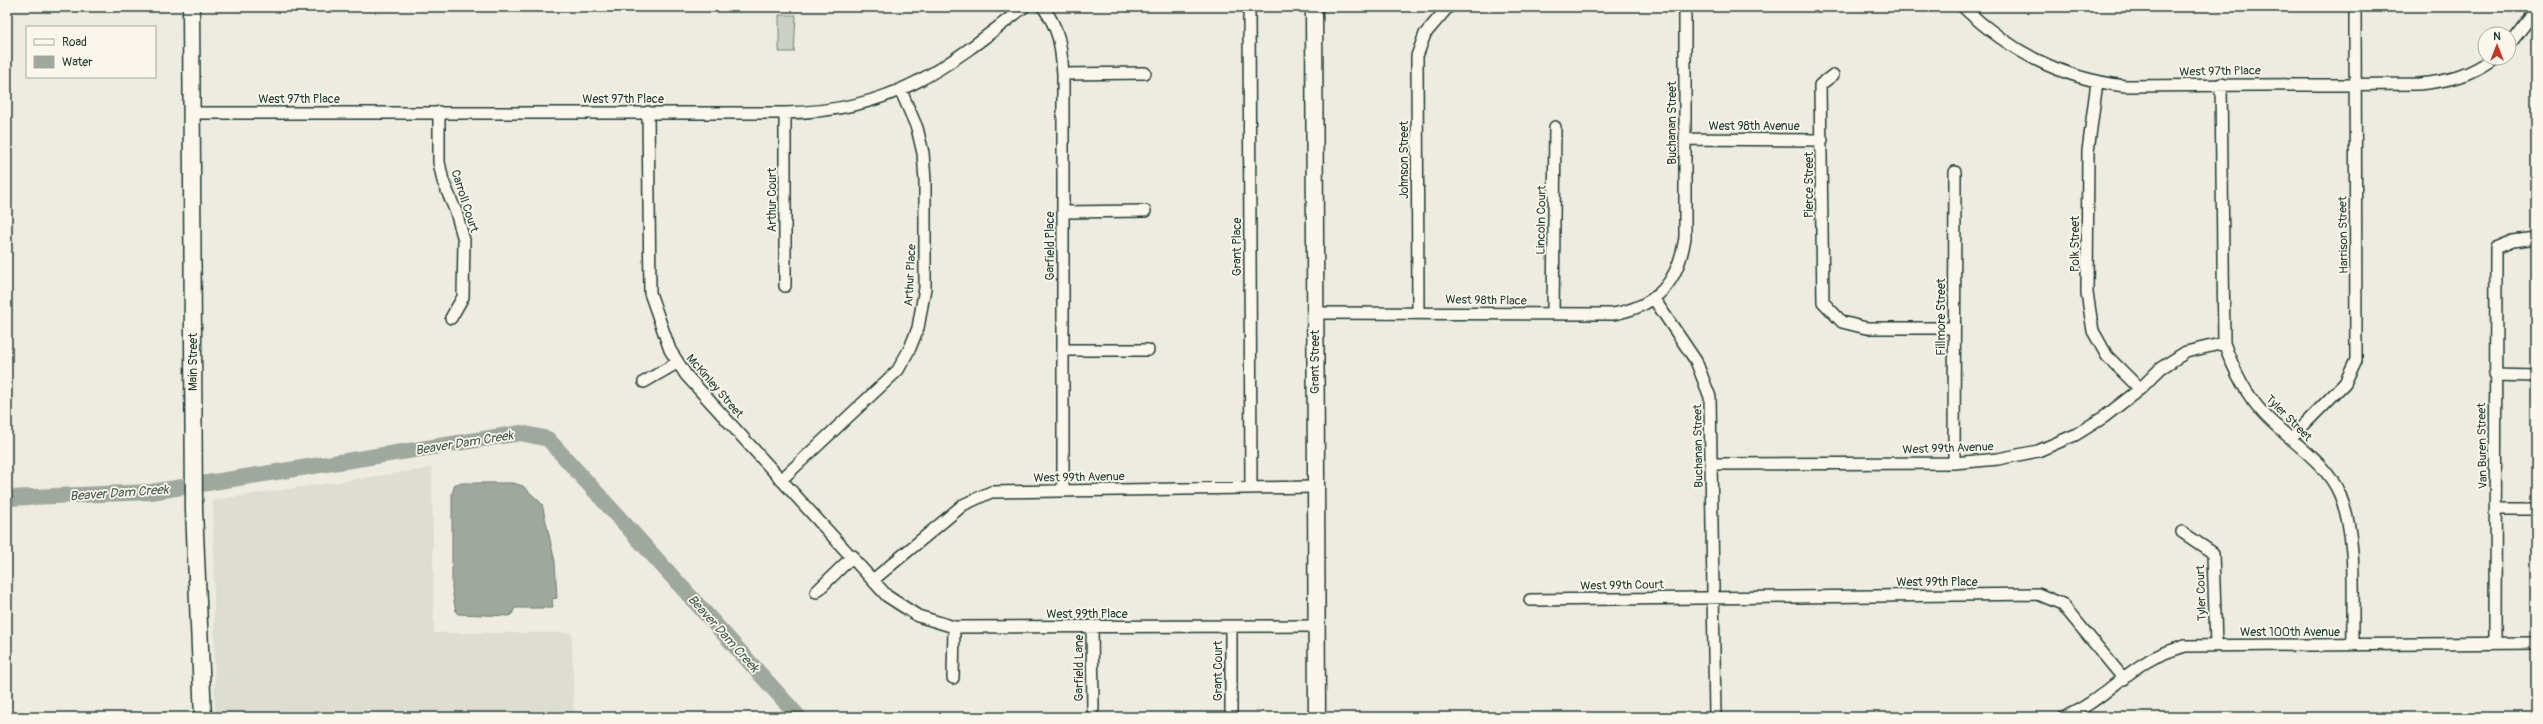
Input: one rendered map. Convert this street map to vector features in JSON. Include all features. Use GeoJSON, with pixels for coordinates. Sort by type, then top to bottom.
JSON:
{"type":"FeatureCollection","features":[{"type":"Feature","properties":{"kind":"main road","name":"Main Street"},"geometry":{"type":"LineString","coordinates":[[192,7],[193,460],[203,717]]}},
{"type":"Feature","properties":{"kind":"main road","name":"Grant Street"},"geometry":{"type":"LineString","coordinates":[[1314,7],[1317,717]]}},
{"type":"Feature","properties":{"kind":"street","name":"West 97th Place"},"geometry":{"type":"LineString","coordinates":[[192,113],[785,113],[844,108],[901,91],[937,72],[1024,7]]}},
{"type":"Feature","properties":{"kind":"street","name":"Garfield Place"},"geometry":{"type":"LineString","coordinates":[[1043,7],[1055,23],[1061,45],[1063,74],[1063,489]]}},
{"type":"Feature","properties":{"kind":"street","name":"Grant Place"},"geometry":{"type":"LineString","coordinates":[[1249,7],[1251,488]]}},
{"type":"Feature","properties":{"kind":"street","name":"Buchanan Street"},"geometry":{"type":"LineString","coordinates":[[1685,7],[1685,238],[1682,256],[1674,276],[1654,299],[1696,361],[1710,397],[1715,717]]}},
{"type":"Feature","properties":{"kind":"street","name":"West 97th Place"},"geometry":{"type":"LineString","coordinates":[[1963,7],[2011,46],[2046,66],[2098,82],[2125,86],[2355,83],[2419,84],[2446,81],[2476,71],[2483,66]]}},
{"type":"Feature","properties":{"kind":"street","name":"Harrison Street"},"geometry":{"type":"LineString","coordinates":[[2290,439],[2345,383],[2356,360],[2355,7]]}},
{"type":"Feature","properties":{"kind":"street","name":"Johnson Street"},"geometry":{"type":"LineString","coordinates":[[1418,312],[1416,70],[1419,51],[1425,34],[1445,10]]}},
{"type":"Feature","properties":{"kind":"street"},"geometry":{"type":"LineString","coordinates":[[2517,36],[2534,17]]}},
{"type":"Feature","properties":{"kind":"street"},"geometry":{"type":"LineString","coordinates":[[1063,74],[1145,72]]}},
{"type":"Feature","properties":{"kind":"street","name":"Pierce Street"},"geometry":{"type":"LineString","coordinates":[[1834,75],[1820,85],[1822,140],[1823,302],[1842,322],[1866,328],[1953,328]]}},
{"type":"Feature","properties":{"kind":"street","name":"Polk Street"},"geometry":{"type":"LineString","coordinates":[[2098,82],[2088,151],[2087,293],[2093,331],[2107,356],[2140,389]]}},
{"type":"Feature","properties":{"kind":"street","name":"Tyler Street"},"geometry":{"type":"LineString","coordinates":[[2221,84],[2224,343],[2234,370],[2263,413],[2328,474],[2340,494],[2350,529],[2353,645]]}},
{"type":"Feature","properties":{"kind":"street","name":"Arthur Place"},"geometry":{"type":"LineString","coordinates":[[780,480],[898,370],[910,348],[918,328],[925,288],[925,181],[923,153],[917,128],[901,91]]}},
{"type":"Feature","properties":{"kind":"street","name":"Carroll Court"},"geometry":{"type":"LineString","coordinates":[[439,112],[439,162],[443,181],[456,212],[464,240],[463,297],[451,318]]}},
{"type":"Feature","properties":{"kind":"street","name":"McKinley Street"},"geometry":{"type":"LineString","coordinates":[[648,112],[650,293],[664,336],[677,363],[780,480],[853,556],[873,580]]}},
{"type":"Feature","properties":{"kind":"street","name":"Arthur Court"},"geometry":{"type":"LineString","coordinates":[[785,113],[785,286]]}},
{"type":"Feature","properties":{"kind":"street","name":"Lincoln Court"},"geometry":{"type":"LineString","coordinates":[[1552,314],[1555,127]]}},
{"type":"Feature","properties":{"kind":"street","name":"West 98th Avenue"},"geometry":{"type":"LineString","coordinates":[[1685,139],[1822,140]]}},
{"type":"Feature","properties":{"kind":"street","name":"Fillmore Street"},"geometry":{"type":"LineString","coordinates":[[1954,463],[1953,328],[1955,172]]}},
{"type":"Feature","properties":{"kind":"street"},"geometry":{"type":"LineString","coordinates":[[1063,212],[1145,212]]}},
{"type":"Feature","properties":{"kind":"street","name":"Van Buren Street"},"geometry":{"type":"LineString","coordinates":[[2495,643],[2496,509],[2494,375],[2496,248],[2513,241],[2536,238]]}},
{"type":"Feature","properties":{"kind":"street","name":"West 98th Place"},"geometry":{"type":"LineString","coordinates":[[1315,312],[1613,314],[1631,311],[1654,299]]}},
{"type":"Feature","properties":{"kind":"street","name":"West 99th Avenue"},"geometry":{"type":"LineString","coordinates":[[1712,464],[1954,463],[1998,459],[2038,451],[2075,435],[2140,389],[2162,368],[2186,352],[2224,343]]}},
{"type":"Feature","properties":{"kind":"street"},"geometry":{"type":"LineString","coordinates":[[1064,350],[1148,350]]}},
{"type":"Feature","properties":{"kind":"street"},"geometry":{"type":"LineString","coordinates":[[644,382],[677,363]]}},
{"type":"Feature","properties":{"kind":"street"},"geometry":{"type":"LineString","coordinates":[[2494,375],[2536,376]]}},
{"type":"Feature","properties":{"kind":"street","name":"West 99th Avenue"},"geometry":{"type":"LineString","coordinates":[[873,580],[963,505],[991,492],[1063,489],[1316,487]]}},
{"type":"Feature","properties":{"kind":"street"},"geometry":{"type":"LineString","coordinates":[[2496,509],[2536,509]]}},
{"type":"Feature","properties":{"kind":"street","name":"Tyler Court"},"geometry":{"type":"LineString","coordinates":[[2182,532],[2213,553],[2216,645]]}},
{"type":"Feature","properties":{"kind":"street"},"geometry":{"type":"LineString","coordinates":[[816,592],[853,556]]}},
{"type":"Feature","properties":{"kind":"street","name":"West 99th Place"},"geometry":{"type":"LineString","coordinates":[[873,580],[887,596],[906,610],[933,622],[954,627],[1316,626]]}},
{"type":"Feature","properties":{"kind":"street","name":"West 99th Place"},"geometry":{"type":"LineString","coordinates":[[1714,597],[2038,594],[2062,604],[2124,679]]}},
{"type":"Feature","properties":{"kind":"street","name":"West 99th Court"},"geometry":{"type":"LineString","coordinates":[[1530,600],[1714,597]]}},
{"type":"Feature","properties":{"kind":"street","name":"Garfield Lane"},"geometry":{"type":"LineString","coordinates":[[1092,626],[1093,709]]}},
{"type":"Feature","properties":{"kind":"street","name":"Grant Court"},"geometry":{"type":"LineString","coordinates":[[1231,626],[1231,717]]}},
{"type":"Feature","properties":{"kind":"street"},"geometry":{"type":"LineString","coordinates":[[953,678],[954,627]]}},
{"type":"Feature","properties":{"kind":"street","name":"West 100th Avenue"},"geometry":{"type":"LineString","coordinates":[[2064,717],[2082,710],[2147,661],[2165,652],[2185,646],[2536,643]]}},
{"type":"Feature","properties":{"kind":"shaded area"},"geometry":{"type":"Polygon","coordinates":[[[779,15],[796,15],[794,52],[779,52],[779,15]]]}},
{"type":"Feature","properties":{"kind":"shaded area"},"geometry":{"type":"Polygon","coordinates":[[[432,468],[434,633],[572,633],[574,717],[215,717],[213,500],[432,468]]]}},
{"type":"Feature","properties":{"kind":"water"},"geometry":{"type":"Polygon","coordinates":[[[513,483],[523,486],[542,504],[555,562],[557,598],[552,599],[553,608],[515,608],[509,616],[458,614],[456,612],[452,590],[452,494],[455,484],[513,483]]]}},
{"type":"Feature","properties":{"kind":"waterway","name":"Beaver Dam Creek"},"geometry":{"type":"LineString","coordinates":[[7,498],[151,492],[521,433],[548,439],[799,717]]}}]}
